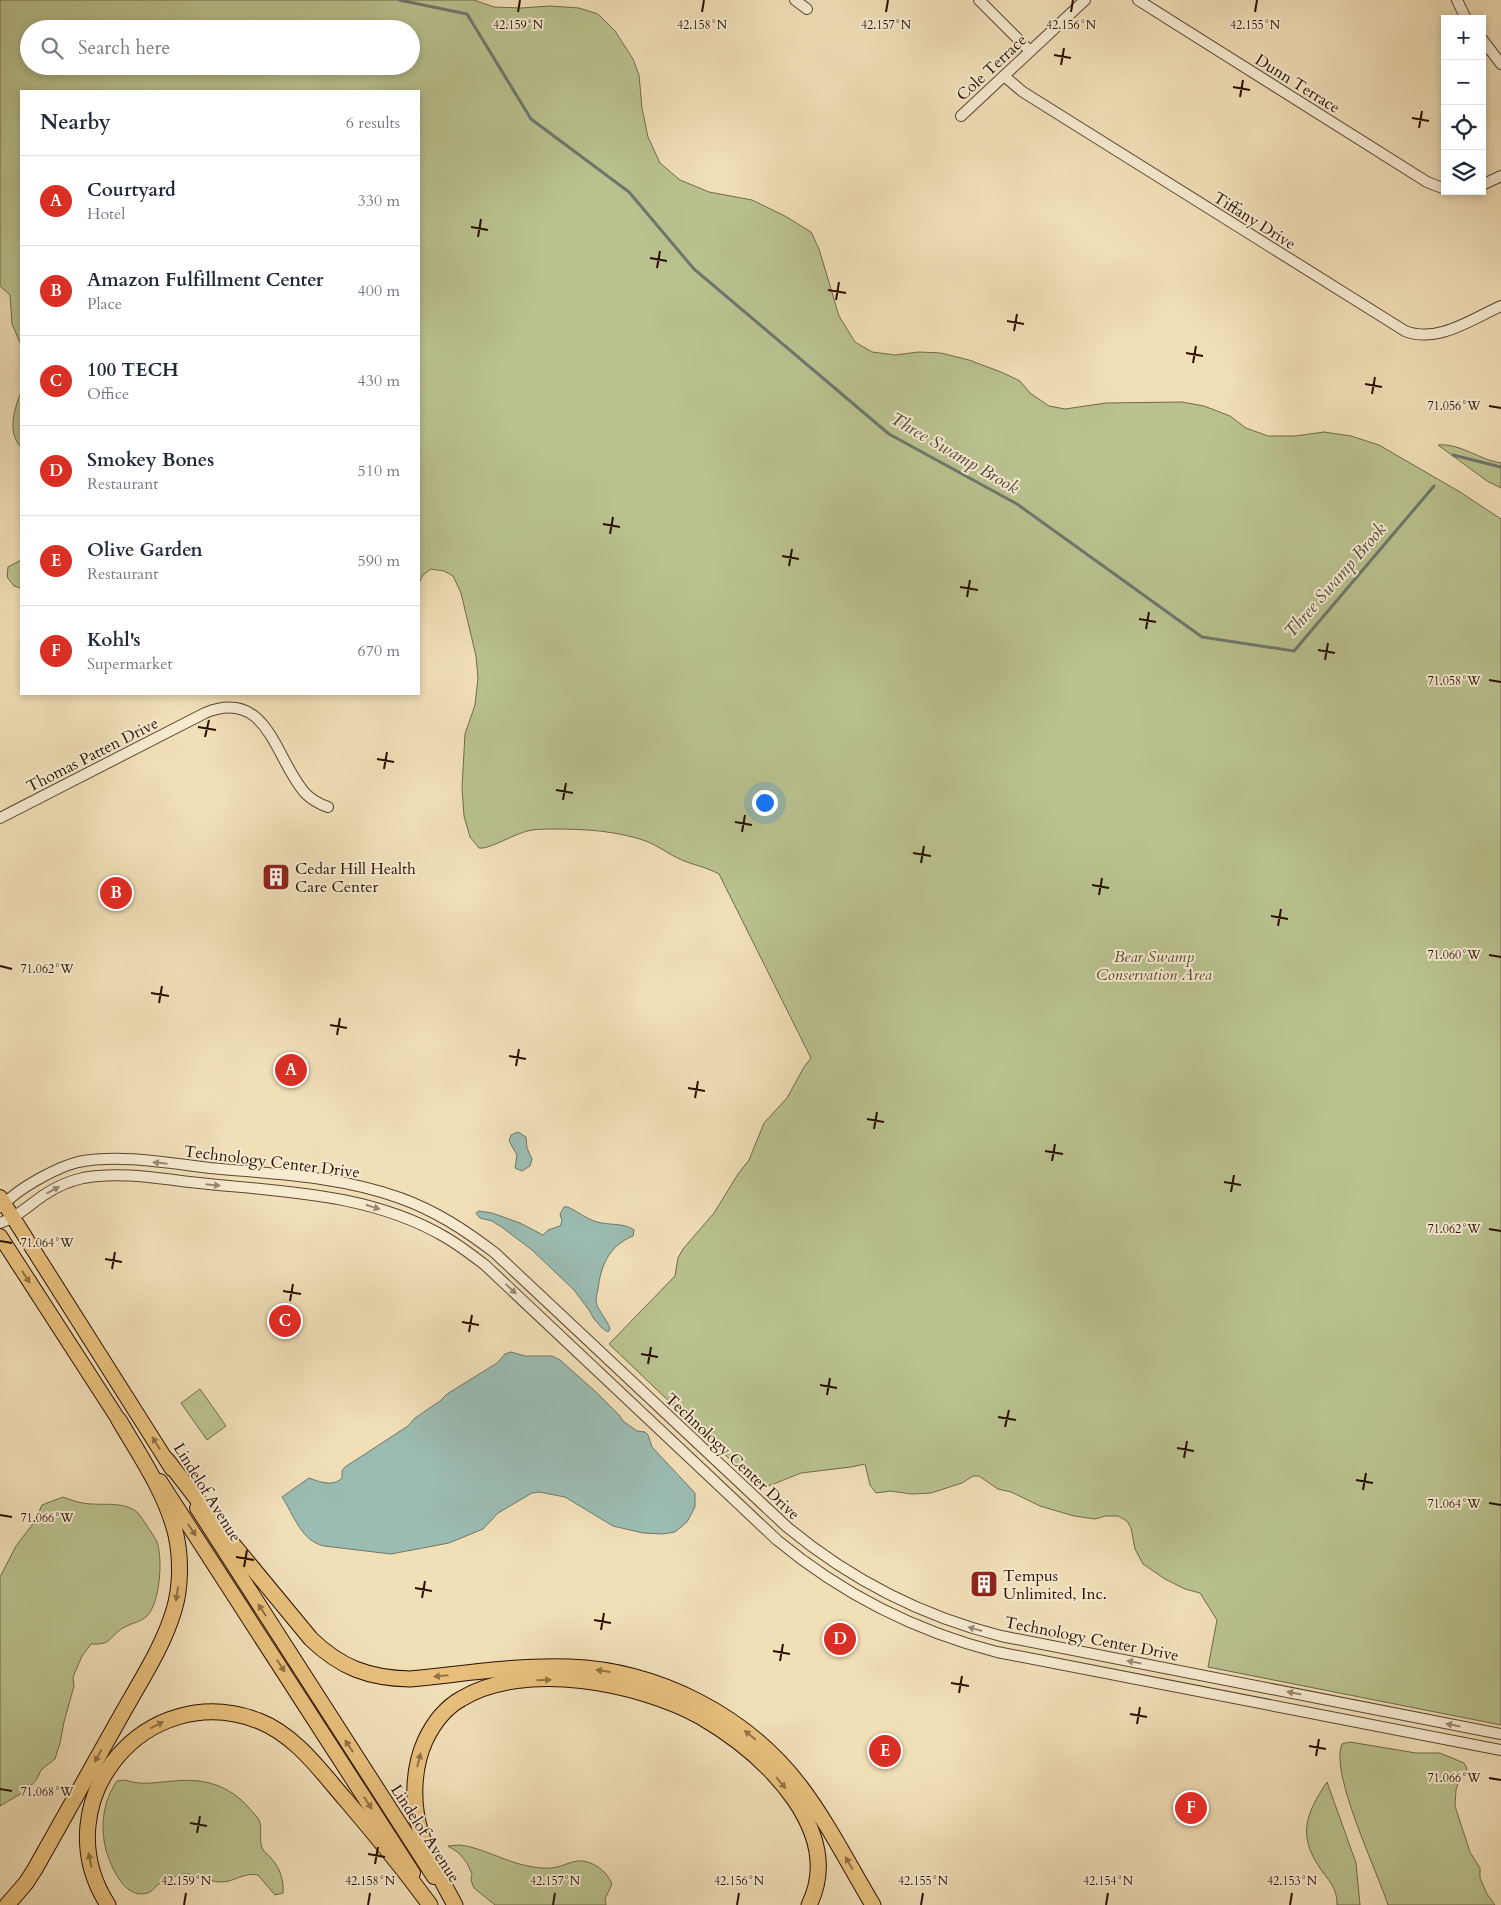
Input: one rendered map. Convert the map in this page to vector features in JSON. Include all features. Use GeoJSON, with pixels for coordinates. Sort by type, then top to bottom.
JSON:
{"type":"FeatureCollection","features":[{"type":"Feature","properties":{"kind":"highway"},"geometry":{"type":"LineString","coordinates":[[7,1905],[35,1869],[157,1651],[174,1609],[178,1593],[179,1569],[176,1536],[172,1521],[158,1488],[119,1420]]}},
{"type":"Feature","properties":{"kind":"highway"},"geometry":{"type":"LineString","coordinates":[[167,1460],[221,1530],[311,1639],[328,1655],[360,1672],[388,1678],[410,1679],[531,1667],[582,1668],[614,1672],[656,1683],[686,1696],[726,1718],[770,1752],[800,1786],[831,1833],[873,1905]]}},
{"type":"Feature","properties":{"kind":"highway"},"geometry":{"type":"LineString","coordinates":[[453,1905],[430,1857],[416,1813],[415,1780],[423,1746],[443,1714],[461,1699],[475,1691],[490,1686],[547,1679],[580,1680],[612,1685],[651,1695],[700,1717],[744,1746],[777,1778],[811,1826],[816,1841],[818,1865],[816,1888],[809,1905]]}},
{"type":"Feature","properties":{"kind":"highway"},"geometry":{"type":"LineString","coordinates":[[108,1905],[98,1888],[91,1869],[87,1833],[90,1807],[103,1775],[114,1759],[126,1747],[154,1726],[177,1717],[203,1712],[220,1712],[244,1716],[260,1722],[288,1738],[323,1773],[432,1905]]}},
{"type":"Feature","properties":{"kind":"main road","name":"Lindelof Avenue"},"geometry":{"type":"LineString","coordinates":[[1,1203],[7,1220],[167,1460],[453,1905]]}},
{"type":"Feature","properties":{"kind":"main road","name":"Lindelof Avenue"},"geometry":{"type":"LineString","coordinates":[[0,1236],[191,1527],[432,1905]]}},
{"type":"Feature","properties":{"kind":"street"},"geometry":{"type":"LineString","coordinates":[[795,0],[807,8]]}},
{"type":"Feature","properties":{"kind":"street"},"geometry":{"type":"LineString","coordinates":[[979,0],[1030,51]]}},
{"type":"Feature","properties":{"kind":"street","name":"Cole Terrace"},"geometry":{"type":"LineString","coordinates":[[961,116],[1085,0]]}},
{"type":"Feature","properties":{"kind":"street","name":"Dunn Terrace"},"geometry":{"type":"LineString","coordinates":[[1138,0],[1427,182],[1441,187]]}},
{"type":"Feature","properties":{"kind":"street"},"geometry":{"type":"LineString","coordinates":[[1457,0],[1464,15]]}},
{"type":"Feature","properties":{"kind":"street"},"geometry":{"type":"LineString","coordinates":[[1486,45],[1501,64]]}},
{"type":"Feature","properties":{"kind":"street","name":"Tiffany Drive"},"geometry":{"type":"LineString","coordinates":[[1004,76],[1023,92],[1405,331],[1417,336],[1436,334],[1501,306]]}},
{"type":"Feature","properties":{"kind":"street"},"geometry":{"type":"LineString","coordinates":[[1486,182],[1501,176]]}},
{"type":"Feature","properties":{"kind":"street","name":"Thomas Patten Drive"},"geometry":{"type":"LineString","coordinates":[[0,818],[198,716],[211,710],[230,707],[246,711],[262,722],[304,792],[315,801],[328,807]]}},
{"type":"Feature","properties":{"kind":"street","name":"Technology Center Drive"},"geometry":{"type":"LineString","coordinates":[[1,1203],[50,1173],[78,1163],[99,1159],[136,1160],[312,1178],[369,1188],[399,1198],[454,1223],[495,1253],[787,1527],[837,1566],[892,1597],[954,1623],[1000,1636],[1501,1734]]}},
{"type":"Feature","properties":{"kind":"street","name":"Technology Center Drive"},"geometry":{"type":"LineString","coordinates":[[7,1220],[57,1187],[81,1178],[106,1175],[134,1176],[310,1194],[365,1204],[393,1213],[446,1237],[485,1265],[777,1540],[828,1579],[868,1603],[940,1635],[997,1652],[1501,1750]]}},
{"type":"Feature","properties":{"kind":"green space","name":"Bear Swamp Conservation Area"},"geometry":{"type":"Polygon","coordinates":[[[0,0],[474,0],[494,7],[550,6],[579,8],[598,14],[615,31],[633,59],[639,75],[642,108],[648,137],[660,163],[680,180],[709,192],[752,200],[785,216],[811,232],[819,249],[839,316],[855,342],[872,352],[895,355],[919,352],[941,353],[969,360],[1020,381],[1030,393],[1049,406],[1065,409],[1106,403],[1182,402],[1204,406],[1230,416],[1246,428],[1268,436],[1295,436],[1324,432],[1351,436],[1379,445],[1460,492],[1501,519],[1501,1725],[1208,1667],[1217,1620],[1200,1593],[1185,1589],[1165,1579],[1143,1564],[1135,1549],[1131,1528],[1127,1521],[1118,1516],[1105,1516],[1095,1519],[1074,1516],[1040,1506],[1011,1492],[998,1489],[979,1476],[973,1476],[962,1483],[931,1493],[912,1494],[890,1491],[876,1493],[870,1485],[865,1464],[801,1473],[761,1489],[609,1344],[675,1276],[678,1258],[683,1249],[714,1213],[749,1160],[764,1123],[787,1098],[811,1058],[719,874],[681,860],[646,841],[601,831],[552,829],[526,831],[484,848],[479,848],[470,837],[464,816],[462,788],[465,734],[475,705],[478,678],[476,656],[461,593],[453,576],[444,571],[431,569],[423,575],[420,581],[420,90],[20,90],[20,343],[12,324],[10,295],[0,286],[0,0]]]}},
{"type":"Feature","properties":{"kind":"green space"},"geometry":{"type":"Polygon","coordinates":[[[20,395],[20,446],[14,435],[13,428],[16,406],[20,395]]]}},
{"type":"Feature","properties":{"kind":"green space"},"geometry":{"type":"Polygon","coordinates":[[[1438,445],[1462,449],[1485,459],[1501,463],[1501,488],[1487,481],[1438,445]]]}},
{"type":"Feature","properties":{"kind":"green space"},"geometry":{"type":"Polygon","coordinates":[[[20,561],[20,588],[14,586],[7,577],[8,567],[20,561]]]}},
{"type":"Feature","properties":{"kind":"green space"},"geometry":{"type":"Polygon","coordinates":[[[200,1389],[226,1426],[207,1440],[181,1403],[200,1389]]]}},
{"type":"Feature","properties":{"kind":"green space"},"geometry":{"type":"Polygon","coordinates":[[[63,1497],[86,1503],[128,1507],[138,1513],[157,1542],[159,1550],[160,1569],[155,1601],[147,1616],[142,1620],[118,1631],[107,1642],[91,1644],[82,1656],[73,1677],[74,1686],[55,1759],[41,1770],[37,1779],[27,1790],[0,1806],[0,1577],[16,1546],[35,1521],[42,1505],[63,1497]]]}},
{"type":"Feature","properties":{"kind":"green space"},"geometry":{"type":"Polygon","coordinates":[[[1350,1742],[1416,1753],[1440,1753],[1464,1763],[1467,1768],[1464,1776],[1459,1780],[1455,1806],[1470,1852],[1480,1868],[1480,1878],[1487,1894],[1495,1905],[1388,1905],[1356,1823],[1342,1776],[1340,1758],[1342,1744],[1350,1742]]]}},
{"type":"Feature","properties":{"kind":"green space"},"geometry":{"type":"Polygon","coordinates":[[[125,1780],[143,1783],[185,1780],[206,1782],[233,1794],[259,1820],[263,1850],[279,1870],[283,1883],[283,1893],[275,1895],[258,1875],[253,1874],[221,1882],[184,1874],[171,1878],[150,1892],[141,1894],[127,1888],[121,1882],[112,1865],[106,1850],[103,1832],[104,1814],[112,1789],[117,1781],[125,1780]]]}},
{"type":"Feature","properties":{"kind":"green space"},"geometry":{"type":"Polygon","coordinates":[[[1327,1782],[1356,1863],[1360,1905],[1337,1905],[1333,1886],[1314,1858],[1309,1847],[1307,1826],[1309,1815],[1327,1782]]]}},
{"type":"Feature","properties":{"kind":"green space"},"geometry":{"type":"Polygon","coordinates":[[[460,1845],[478,1849],[515,1863],[534,1867],[554,1868],[579,1861],[597,1866],[604,1872],[612,1884],[605,1899],[606,1905],[495,1905],[474,1888],[471,1880],[472,1874],[467,1863],[459,1853],[448,1846],[460,1845]]]}},
{"type":"Feature","properties":{"kind":"water"},"geometry":{"type":"Polygon","coordinates":[[[518,1132],[526,1137],[527,1148],[532,1159],[530,1166],[522,1171],[515,1168],[517,1155],[509,1141],[511,1135],[518,1132]]]}},
{"type":"Feature","properties":{"kind":"water"},"geometry":{"type":"Polygon","coordinates":[[[564,1207],[568,1207],[594,1221],[625,1226],[634,1230],[633,1236],[612,1251],[601,1272],[596,1301],[598,1308],[609,1325],[610,1329],[608,1332],[594,1319],[574,1290],[532,1250],[503,1228],[492,1221],[480,1218],[476,1213],[479,1211],[492,1213],[520,1223],[543,1235],[548,1230],[560,1226],[562,1221],[560,1214],[564,1207]]]}},
{"type":"Feature","properties":{"kind":"water"},"geometry":{"type":"Polygon","coordinates":[[[511,1352],[525,1356],[552,1356],[560,1360],[597,1393],[623,1421],[637,1431],[645,1432],[652,1447],[695,1493],[695,1507],[687,1522],[675,1532],[663,1534],[643,1533],[613,1526],[565,1497],[539,1492],[532,1493],[498,1513],[483,1529],[449,1543],[391,1554],[324,1546],[309,1539],[282,1497],[309,1478],[326,1483],[338,1481],[342,1478],[342,1471],[345,1467],[408,1426],[415,1418],[447,1394],[497,1363],[505,1354],[511,1352]]]}},
{"type":"Feature","properties":{"kind":"waterway","name":"Three Swamp Brook"},"geometry":{"type":"LineString","coordinates":[[399,0],[467,14],[531,119],[629,192],[694,269],[889,434],[1017,504],[1202,637],[1294,651],[1434,486]]}},
{"type":"Feature","properties":{"kind":"waterway","name":"Three Swamp Brook"},"geometry":{"type":"LineString","coordinates":[[1453,455],[1501,467]]}},
{"type":"Feature","properties":{"kind":"place","name":"Cedar Hill Health Care Center"},"geometry":{"type":"Point","coordinates":[276,877]}},
{"type":"Feature","properties":{"kind":"place","name":"Amazon Fulfillment Center"},"geometry":{"type":"Point","coordinates":[116,893]}},
{"type":"Feature","properties":{"kind":"place","name":"Courtyard"},"geometry":{"type":"Point","coordinates":[291,1070]}},
{"type":"Feature","properties":{"kind":"place","name":"100 TECH"},"geometry":{"type":"Point","coordinates":[285,1321]}},
{"type":"Feature","properties":{"kind":"place","name":"Tempus Unlimited, Inc."},"geometry":{"type":"Point","coordinates":[984,1584]}},
{"type":"Feature","properties":{"kind":"place","name":"Smokey Bones"},"geometry":{"type":"Point","coordinates":[840,1639]}},
{"type":"Feature","properties":{"kind":"place","name":"Olive Garden"},"geometry":{"type":"Point","coordinates":[885,1751]}},
{"type":"Feature","properties":{"kind":"place","name":"Kohl's"},"geometry":{"type":"Point","coordinates":[1191,1808]}}]}
